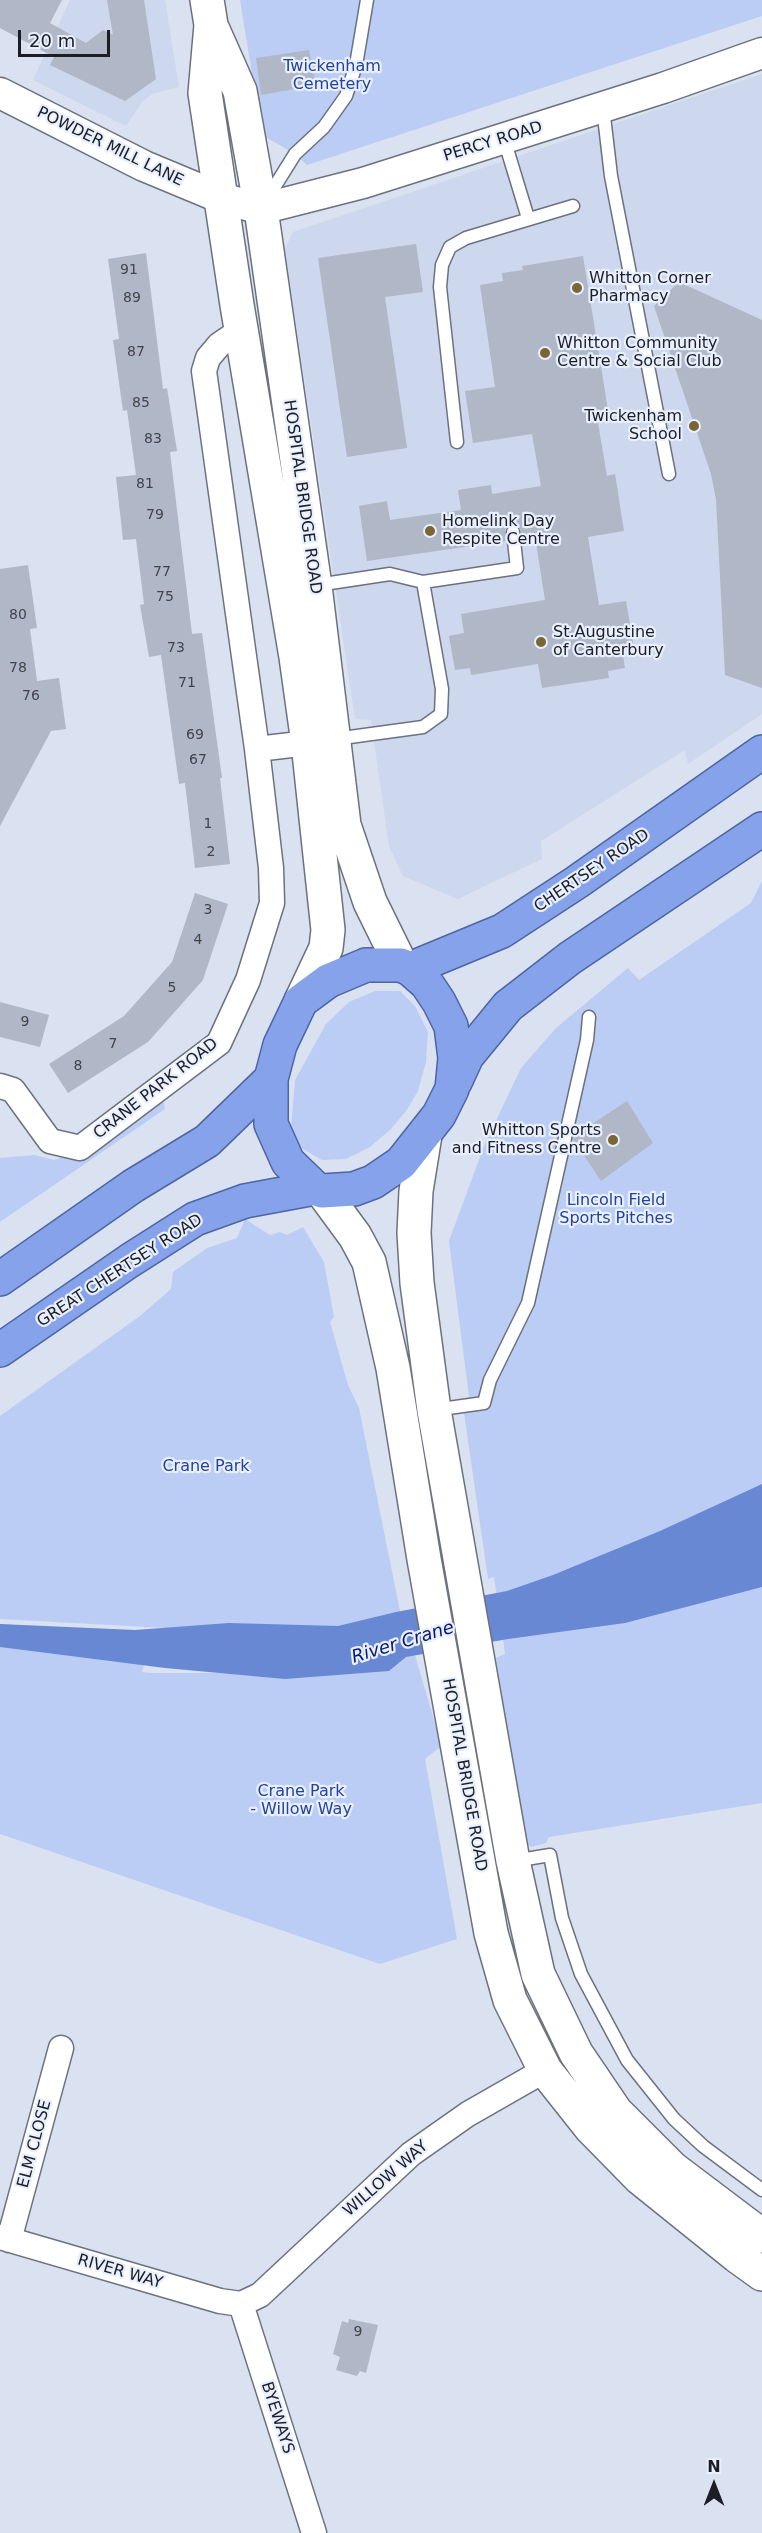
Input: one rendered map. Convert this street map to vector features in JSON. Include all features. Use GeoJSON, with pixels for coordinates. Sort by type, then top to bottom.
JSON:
{"type":"FeatureCollection","features":[{"type":"Feature","properties":{"kind":"highway","name":"CHERTSEY ROAD"},"geometry":{"type":"LineString","coordinates":[[406,967],[502,931],[577,882],[762,753]]}},
{"type":"Feature","properties":{"kind":"highway"},"geometry":{"type":"LineString","coordinates":[[452,1089],[455,1058],[451,1026],[440,1002],[427,984],[406,967],[366,966],[328,981],[301,1001],[280,1046],[271,1078],[271,1124],[288,1162],[318,1189],[354,1189],[379,1179],[401,1163],[440,1115],[452,1089],[466,1056],[508,1006],[570,958],[762,829]]}},
{"type":"Feature","properties":{"kind":"highway"},"geometry":{"type":"LineString","coordinates":[[0,1279],[133,1186],[207,1141],[271,1078]]}},
{"type":"Feature","properties":{"kind":"highway","name":"GREAT CHERTSEY ROAD"},"geometry":{"type":"LineString","coordinates":[[0,1350],[129,1261],[195,1219],[245,1201],[318,1189]]}},
{"type":"Feature","properties":{"kind":"main road","name":"HOSPITAL BRIDGE ROAD"},"geometry":{"type":"LineString","coordinates":[[209,13],[240,92],[261,209],[315,585],[344,825],[370,902],[406,967]]}},
{"type":"Feature","properties":{"kind":"main road","name":"HOSPITAL BRIDGE ROAD"},"geometry":{"type":"LineString","coordinates":[[209,13],[205,93],[241,330],[296,657],[333,740],[326,948],[301,1001]]}},
{"type":"Feature","properties":{"kind":"main road","name":"HOSPITAL BRIDGE ROAD"},"geometry":{"type":"LineString","coordinates":[[425,1135],[416,1191],[414,1233],[417,1283],[434,1410],[513,1861],[538,1974],[576,2053],[616,2112],[672,2168],[762,2236]]}},
{"type":"Feature","properties":{"kind":"main road","name":"HOSPITAL BRIDGE ROAD"},"geometry":{"type":"LineString","coordinates":[[318,1189],[355,1236],[369,1262],[393,1368],[424,1559],[458,1735],[491,1933],[510,2000],[545,2070],[591,2128],[640,2178],[762,2274]]}},
{"type":"Feature","properties":{"kind":"main road"},"geometry":{"type":"LineString","coordinates":[[480,1868],[513,1861]]}},
{"type":"Feature","properties":{"kind":"main road"},"geometry":{"type":"LineString","coordinates":[[545,2070],[576,2053]]}},
{"type":"Feature","properties":{"kind":"street","name":"PERCY ROAD"},"geometry":{"type":"LineString","coordinates":[[221,198],[261,209],[363,183],[603,108],[762,53]]}},
{"type":"Feature","properties":{"kind":"street","name":"POWDER MILL LANE"},"geometry":{"type":"LineString","coordinates":[[0,93],[144,166],[221,198]]}},
{"type":"Feature","properties":{"kind":"street"},"geometry":{"type":"LineString","coordinates":[[241,330],[219,345],[208,358],[204,371],[257,749],[333,740]]}},
{"type":"Feature","properties":{"kind":"street","name":"CRANE PARK ROAD"},"geometry":{"type":"LineString","coordinates":[[0,1086],[13,1090],[50,1141],[80,1148],[219,1043],[248,980],[272,903],[271,868],[257,749]]}},
{"type":"Feature","properties":{"kind":"street","name":"ELM CLOSE"},"geometry":{"type":"LineString","coordinates":[[5,2239],[61,2048]]}},
{"type":"Feature","properties":{"kind":"street","name":"WILLOW WAY"},"geometry":{"type":"LineString","coordinates":[[240,2304],[260,2295],[411,2154],[468,2114],[545,2070]]}},
{"type":"Feature","properties":{"kind":"street","name":"RIVER WAY"},"geometry":{"type":"LineString","coordinates":[[5,2239],[220,2301],[240,2304]]}},
{"type":"Feature","properties":{"kind":"street","name":"BYEWAYS"},"geometry":{"type":"LineString","coordinates":[[240,2304],[314,2533]]}},
{"type":"Feature","properties":{"kind":"lane"},"geometry":{"type":"LineString","coordinates":[[261,209],[295,154],[324,127],[346,96],[356,66],[367,0]]}},
{"type":"Feature","properties":{"kind":"lane"},"geometry":{"type":"LineString","coordinates":[[603,108],[611,176],[669,474]]}},
{"type":"Feature","properties":{"kind":"lane"},"geometry":{"type":"LineString","coordinates":[[503,138],[528,218]]}},
{"type":"Feature","properties":{"kind":"lane"},"geometry":{"type":"LineString","coordinates":[[457,442],[440,287],[442,265],[450,247],[466,238],[573,206]]}},
{"type":"Feature","properties":{"kind":"lane"},"geometry":{"type":"LineString","coordinates":[[315,585],[390,574],[423,582],[517,568],[513,532]]}},
{"type":"Feature","properties":{"kind":"lane"},"geometry":{"type":"LineString","coordinates":[[333,740],[423,727],[441,714],[442,689],[423,582]]}},
{"type":"Feature","properties":{"kind":"lane"},"geometry":{"type":"LineString","coordinates":[[434,1410],[484,1403],[490,1380],[528,1303],[587,1040],[589,1017]]}},
{"type":"Feature","properties":{"kind":"lane"},"geometry":{"type":"LineString","coordinates":[[513,1861],[550,1855],[562,1918],[574,1957],[594,2002],[627,2060],[674,2119],[703,2146],[762,2190]]}},
{"type":"Feature","properties":{"kind":"shaded area"},"geometry":{"type":"Polygon","coordinates":[[[70,0],[165,0],[179,87],[152,94],[142,102],[126,126],[33,80],[70,0]]]}},
{"type":"Feature","properties":{"kind":"shaded area"},"geometry":{"type":"Polygon","coordinates":[[[762,74],[762,714],[688,764],[685,750],[541,841],[542,859],[458,899],[403,876],[389,846],[371,720],[355,719],[285,249],[293,232],[762,74]]]}},
{"type":"Feature","properties":{"kind":"green space","name":"Twickenham Cemetery"},"geometry":{"type":"Polygon","coordinates":[[[240,0],[762,0],[762,16],[307,165],[295,154],[262,135],[240,0]]]}},
{"type":"Feature","properties":{"kind":"green space","name":"Lincoln Field Sports Pitches"},"geometry":{"type":"Polygon","coordinates":[[[762,881],[762,1803],[549,1837],[546,1843],[531,1847],[522,1841],[496,1658],[505,1654],[494,1577],[488,1579],[464,1413],[471,1412],[449,1241],[484,1146],[521,1068],[556,1028],[628,968],[639,980],[751,903],[762,881]]]}},
{"type":"Feature","properties":{"kind":"green space"},"geometry":{"type":"Polygon","coordinates":[[[375,991],[400,991],[415,1006],[428,1032],[426,1062],[418,1091],[406,1111],[391,1129],[370,1147],[346,1159],[322,1160],[301,1148],[291,1128],[295,1080],[326,1024],[349,1002],[375,991]]]}},
{"type":"Feature","properties":{"kind":"green space"},"geometry":{"type":"Polygon","coordinates":[[[162,1096],[165,1109],[0,1222],[0,1158],[34,1155],[54,1160],[75,1152],[162,1096]]]}},
{"type":"Feature","properties":{"kind":"green space","name":"Crane Park"},"geometry":{"type":"Polygon","coordinates":[[[245,1219],[270,1235],[280,1232],[287,1235],[303,1227],[324,1262],[334,1317],[330,1322],[348,1385],[359,1408],[403,1626],[184,1629],[0,1619],[0,1416],[140,1316],[171,1289],[173,1272],[207,1248],[237,1238],[245,1219]]]}},
{"type":"Feature","properties":{"kind":"green space","name":"Crane Park - Willow Way"},"geometry":{"type":"Polygon","coordinates":[[[0,1642],[149,1646],[142,1672],[150,1673],[319,1673],[415,1655],[436,1727],[444,1744],[425,1759],[457,1939],[380,1964],[0,1834],[0,1642]]]}},
{"type":"Feature","properties":{"kind":"water","name":"River Crane"},"geometry":{"type":"Polygon","coordinates":[[[762,1484],[762,1587],[625,1623],[508,1639],[406,1657],[389,1671],[285,1679],[165,1668],[0,1647],[0,1624],[135,1630],[229,1623],[338,1626],[396,1612],[507,1591],[553,1575],[660,1531],[762,1484]]]}},
{"type":"Feature","properties":{"kind":"building"},"geometry":{"type":"Polygon","coordinates":[[[0,0],[62,0],[50,23],[86,43],[103,30],[113,35],[107,0],[144,0],[156,79],[125,101],[50,65],[54,57],[0,28],[0,0]]]}},
{"type":"Feature","properties":{"kind":"building"},"geometry":{"type":"Polygon","coordinates":[[[309,50],[316,85],[261,95],[256,58],[309,50]]]}},
{"type":"Feature","properties":{"kind":"building"},"geometry":{"type":"Polygon","coordinates":[[[416,244],[423,292],[385,297],[407,448],[347,457],[318,258],[416,244]]]}},
{"type":"Feature","properties":{"kind":"building"},"geometry":{"type":"Polygon","coordinates":[[[146,253],[163,389],[167,388],[177,451],[170,452],[192,634],[202,633],[222,778],[220,778],[230,864],[195,868],[185,783],[179,784],[161,655],[149,657],[140,605],[144,604],[136,539],[123,540],[116,477],[136,475],[127,410],[123,411],[113,340],[119,339],[108,259],[146,253]]]}},
{"type":"Feature","properties":{"kind":"building"},"geometry":{"type":"Polygon","coordinates":[[[583,256],[610,422],[598,423],[607,476],[615,474],[624,531],[588,537],[599,605],[626,601],[634,648],[622,649],[625,668],[608,671],[609,678],[542,688],[538,664],[471,675],[470,668],[455,670],[449,636],[464,633],[461,614],[545,600],[535,537],[522,538],[520,528],[512,524],[505,529],[506,541],[367,561],[359,506],[387,501],[390,520],[461,510],[458,490],[491,485],[492,494],[541,486],[532,434],[473,443],[465,391],[495,387],[480,285],[503,281],[502,273],[523,270],[522,266],[583,256]]]}},
{"type":"Feature","properties":{"kind":"building","name":"Twickenham School"},"geometry":{"type":"Polygon","coordinates":[[[679,282],[762,320],[762,688],[725,675],[716,499],[711,474],[654,306],[679,282]]]}},
{"type":"Feature","properties":{"kind":"building"},"geometry":{"type":"Polygon","coordinates":[[[28,565],[37,628],[30,629],[37,681],[59,678],[66,729],[51,731],[0,826],[0,569],[28,565]]]}},
{"type":"Feature","properties":{"kind":"building"},"geometry":{"type":"Polygon","coordinates":[[[195,893],[228,904],[203,980],[148,1042],[68,1093],[49,1064],[124,1016],[172,962],[195,893]]]}},
{"type":"Feature","properties":{"kind":"building"},"geometry":{"type":"Polygon","coordinates":[[[0,1002],[49,1015],[40,1047],[0,1037],[0,1002]]]}},
{"type":"Feature","properties":{"kind":"building","name":"Whitton Sports and Fitness Centre"},"geometry":{"type":"Polygon","coordinates":[[[627,1101],[653,1143],[601,1181],[573,1139],[574,1136],[627,1101]]]}},
{"type":"Feature","properties":{"kind":"building"},"geometry":{"type":"Polygon","coordinates":[[[349,2319],[378,2325],[366,2373],[360,2371],[357,2376],[336,2370],[340,2357],[333,2354],[342,2321],[348,2323],[349,2319]]]}},
{"type":"Feature","properties":{"kind":"place","name":"Whitton Corner Pharmacy"},"geometry":{"type":"Point","coordinates":[577,288]}},
{"type":"Feature","properties":{"kind":"place","name":"Whitton Community Centre & Social Club"},"geometry":{"type":"Point","coordinates":[545,353]}},
{"type":"Feature","properties":{"kind":"place","name":"Twickenham School"},"geometry":{"type":"Point","coordinates":[694,426]}},
{"type":"Feature","properties":{"kind":"place","name":"Homelink Day Respite Centre"},"geometry":{"type":"Point","coordinates":[430,531]}},
{"type":"Feature","properties":{"kind":"place","name":"St.Augustine of Canterbury"},"geometry":{"type":"Point","coordinates":[541,642]}},
{"type":"Feature","properties":{"kind":"place","name":"Whitton Sports and Fitness Centre"},"geometry":{"type":"Point","coordinates":[613,1140]}}]}
